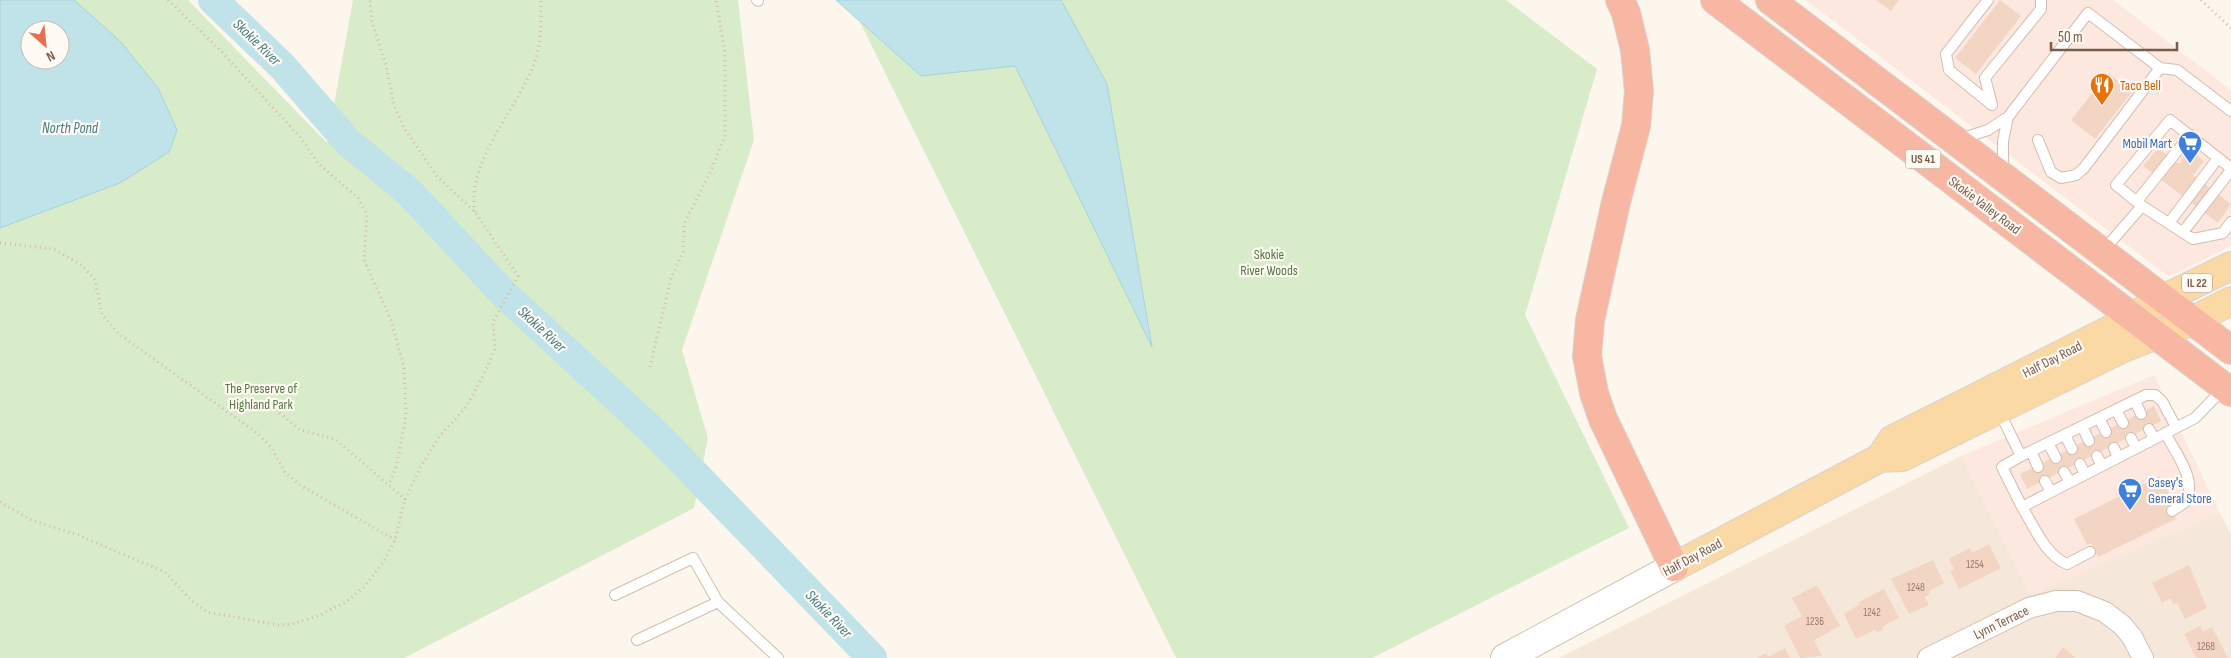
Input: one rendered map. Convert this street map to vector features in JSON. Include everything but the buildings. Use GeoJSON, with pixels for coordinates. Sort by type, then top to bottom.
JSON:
{"type":"FeatureCollection","features":[{"type":"Feature","properties":{"kind":"highway"},"geometry":{"type":"LineString","coordinates":[[1620,0],[1626,12],[1635,50],[1639,91],[1636,126],[1616,202],[1590,320],[1587,356],[1594,393],[1603,419],[1674,567]]}},
{"type":"Feature","properties":{"kind":"highway","name":"Skokie Valley Road"},"geometry":{"type":"LineString","coordinates":[[1715,0],[2228,390]]}},
{"type":"Feature","properties":{"kind":"highway","name":"US 41"},"geometry":{"type":"LineString","coordinates":[[1770,0],[2231,350]]}},
{"type":"Feature","properties":{"kind":"main road","name":"Half Day Road"},"geometry":{"type":"LineString","coordinates":[[1880,458],[1892,440],[2132,318],[2163,299],[2231,266]]}},
{"type":"Feature","properties":{"kind":"main road","name":"Half Day Road"},"geometry":{"type":"LineString","coordinates":[[1505,658],[1880,458],[1902,457],[2122,348],[2192,321],[2231,301]]}},
{"type":"Feature","properties":{"kind":"street","name":"Lynn Terrace"},"geometry":{"type":"LineString","coordinates":[[1928,658],[2029,608],[2056,601],[2077,601],[2105,612],[2122,625],[2132,637],[2143,658]]}},
{"type":"Feature","properties":{"kind":"lane"},"geometry":{"type":"LineString","coordinates":[[1988,0],[1946,54],[1949,70],[1992,104],[1985,78],[2041,8],[2041,0]]}},
{"type":"Feature","properties":{"kind":"lane"},"geometry":{"type":"LineString","coordinates":[[1954,140],[1988,130],[2008,117],[2088,12],[2160,68],[2177,70],[2231,111]]}},
{"type":"Feature","properties":{"kind":"lane"},"geometry":{"type":"LineString","coordinates":[[2038,140],[2051,172],[2061,178],[2076,176],[2160,68]]}},
{"type":"Feature","properties":{"kind":"lane"},"geometry":{"type":"LineString","coordinates":[[2003,178],[2003,141],[2008,117]]}},
{"type":"Feature","properties":{"kind":"lane"},"geometry":{"type":"LineString","coordinates":[[2183,232],[2231,169],[2170,120],[2116,185],[2139,204],[2183,232],[2193,238],[2223,233],[2231,222]]}},
{"type":"Feature","properties":{"kind":"lane"},"geometry":{"type":"LineString","coordinates":[[2102,253],[2190,135]]}},
{"type":"Feature","properties":{"kind":"lane"},"geometry":{"type":"LineString","coordinates":[[2169,223],[2218,158]]}},
{"type":"Feature","properties":{"kind":"lane"},"geometry":{"type":"LineString","coordinates":[[2022,507],[2102,466],[2116,452],[2133,443],[2151,434],[2165,433],[2195,418],[2228,390]]}},
{"type":"Feature","properties":{"kind":"lane"},"geometry":{"type":"LineString","coordinates":[[2090,552],[2067,564],[2061,562],[2051,553],[2022,507],[2002,467],[2026,453],[2146,395],[2154,395],[2162,401],[2176,427]]}},
{"type":"Feature","properties":{"kind":"lane"},"geometry":{"type":"LineString","coordinates":[[2135,401],[2141,414]]}},
{"type":"Feature","properties":{"kind":"lane"},"geometry":{"type":"LineString","coordinates":[[1999,410],[2026,453],[2038,467]]}},
{"type":"Feature","properties":{"kind":"lane"},"geometry":{"type":"LineString","coordinates":[[2116,410],[2123,423]]}},
{"type":"Feature","properties":{"kind":"lane"},"geometry":{"type":"LineString","coordinates":[[2099,418],[2106,432]]}},
{"type":"Feature","properties":{"kind":"lane"},"geometry":{"type":"LineString","coordinates":[[2082,426],[2089,441]]}},
{"type":"Feature","properties":{"kind":"lane"},"geometry":{"type":"LineString","coordinates":[[2165,433],[2188,477],[2190,490],[2185,502],[2172,511]]}},
{"type":"Feature","properties":{"kind":"lane"},"geometry":{"type":"LineString","coordinates":[[2065,435],[2072,449]]}},
{"type":"Feature","properties":{"kind":"lane"},"geometry":{"type":"LineString","coordinates":[[2048,443],[2056,458]]}},
{"type":"Feature","properties":{"kind":"lane"},"geometry":{"type":"LineString","coordinates":[[2097,456],[2102,466]]}},
{"type":"Feature","properties":{"kind":"lane"},"geometry":{"type":"LineString","coordinates":[[2080,464],[2085,474]]}},
{"type":"Feature","properties":{"kind":"lane"},"geometry":{"type":"LineString","coordinates":[[2064,472],[2070,482]]}},
{"type":"Feature","properties":{"kind":"lane"},"geometry":{"type":"LineString","coordinates":[[2045,481],[2051,492]]}},
{"type":"Feature","properties":{"kind":"lane"},"geometry":{"type":"LineString","coordinates":[[615,595],[693,558],[718,602],[778,658]]}},
{"type":"Feature","properties":{"kind":"lane"},"geometry":{"type":"LineString","coordinates":[[637,640],[718,602]]}},
{"type":"Feature","properties":{"kind":"path"},"geometry":{"type":"LineString","coordinates":[[168,0],[233,65],[300,137],[319,164],[358,198],[367,214],[364,260],[392,320],[404,367],[406,415],[397,464],[389,486]]}},
{"type":"Feature","properties":{"kind":"path"},"geometry":{"type":"LineString","coordinates":[[0,502],[31,520],[78,535],[164,572],[191,600],[207,612],[266,624],[292,624],[318,616],[346,602],[364,587],[384,562],[395,540],[405,499],[421,466],[439,437],[466,407],[482,378],[494,349],[493,322],[518,276],[475,212],[437,176],[404,128],[394,105],[386,65],[372,22],[370,0]]}},
{"type":"Feature","properties":{"kind":"path"},"geometry":{"type":"LineString","coordinates":[[475,212],[472,197],[484,160],[534,64],[541,36],[542,0]]}},
{"type":"Feature","properties":{"kind":"path"},"geometry":{"type":"LineString","coordinates":[[650,367],[671,278],[683,252],[684,224],[709,175],[725,136],[725,54],[716,0]]}},
{"type":"Feature","properties":{"kind":"path"},"geometry":{"type":"LineString","coordinates":[[2201,0],[2231,28]]}},
{"type":"Feature","properties":{"kind":"path"},"geometry":{"type":"LineString","coordinates":[[0,243],[54,249],[83,266],[95,280],[102,315],[120,334],[257,433],[271,447],[285,472],[300,485],[395,540]]}},
{"type":"Feature","properties":{"kind":"path"},"geometry":{"type":"LineString","coordinates":[[268,404],[300,430],[335,439],[405,499]]}},
{"type":"Feature","properties":{"kind":"shaded area"},"geometry":{"type":"Polygon","coordinates":[[[1806,0],[2113,0],[2231,90],[2231,246],[2169,277],[1806,0]]]}},
{"type":"Feature","properties":{"kind":"shaded area"},"geometry":{"type":"Polygon","coordinates":[[[2154,375],[2220,513],[2030,594],[1961,456],[2154,375]]]}},
{"type":"Feature","properties":{"kind":"shaded area"},"geometry":{"type":"Polygon","coordinates":[[[1961,456],[2030,594],[2220,513],[2231,534],[2231,658],[1559,658],[1961,456]]]}},
{"type":"Feature","properties":{"kind":"green space","name":"The Preserve of Highland Park"},"geometry":{"type":"Polygon","coordinates":[[[0,0],[188,0],[327,143],[353,0],[738,0],[754,140],[682,350],[708,438],[694,508],[404,658],[0,658],[0,0]]]}},
{"type":"Feature","properties":{"kind":"green space","name":"Skokie River Woods"},"geometry":{"type":"Polygon","coordinates":[[[849,0],[1506,0],[1597,69],[1525,315],[1629,528],[1372,658],[1176,658],[849,0]]]}},
{"type":"Feature","properties":{"kind":"water","name":"North Pond"},"geometry":{"type":"Polygon","coordinates":[[[0,0],[74,0],[121,42],[158,88],[177,130],[169,152],[120,183],[0,228],[0,0]]]}},
{"type":"Feature","properties":{"kind":"water"},"geometry":{"type":"Polygon","coordinates":[[[836,0],[1061,0],[1107,84],[1152,347],[1015,66],[921,76],[836,0]]]}},
{"type":"Feature","properties":{"kind":"waterway","name":"Skokie River"},"geometry":{"type":"LineString","coordinates":[[213,0],[282,66],[349,143],[409,192],[503,293],[656,434],[872,658]]}},
{"type":"Feature","properties":{"kind":"place","name":"Taco Bell"},"geometry":{"type":"Point","coordinates":[2102,106]}},
{"type":"Feature","properties":{"kind":"place","name":"Mobil Mart"},"geometry":{"type":"Point","coordinates":[2190,164]}},
{"type":"Feature","properties":{"kind":"place","name":"Casey's General Store"},"geometry":{"type":"Point","coordinates":[2130,511]}}]}
